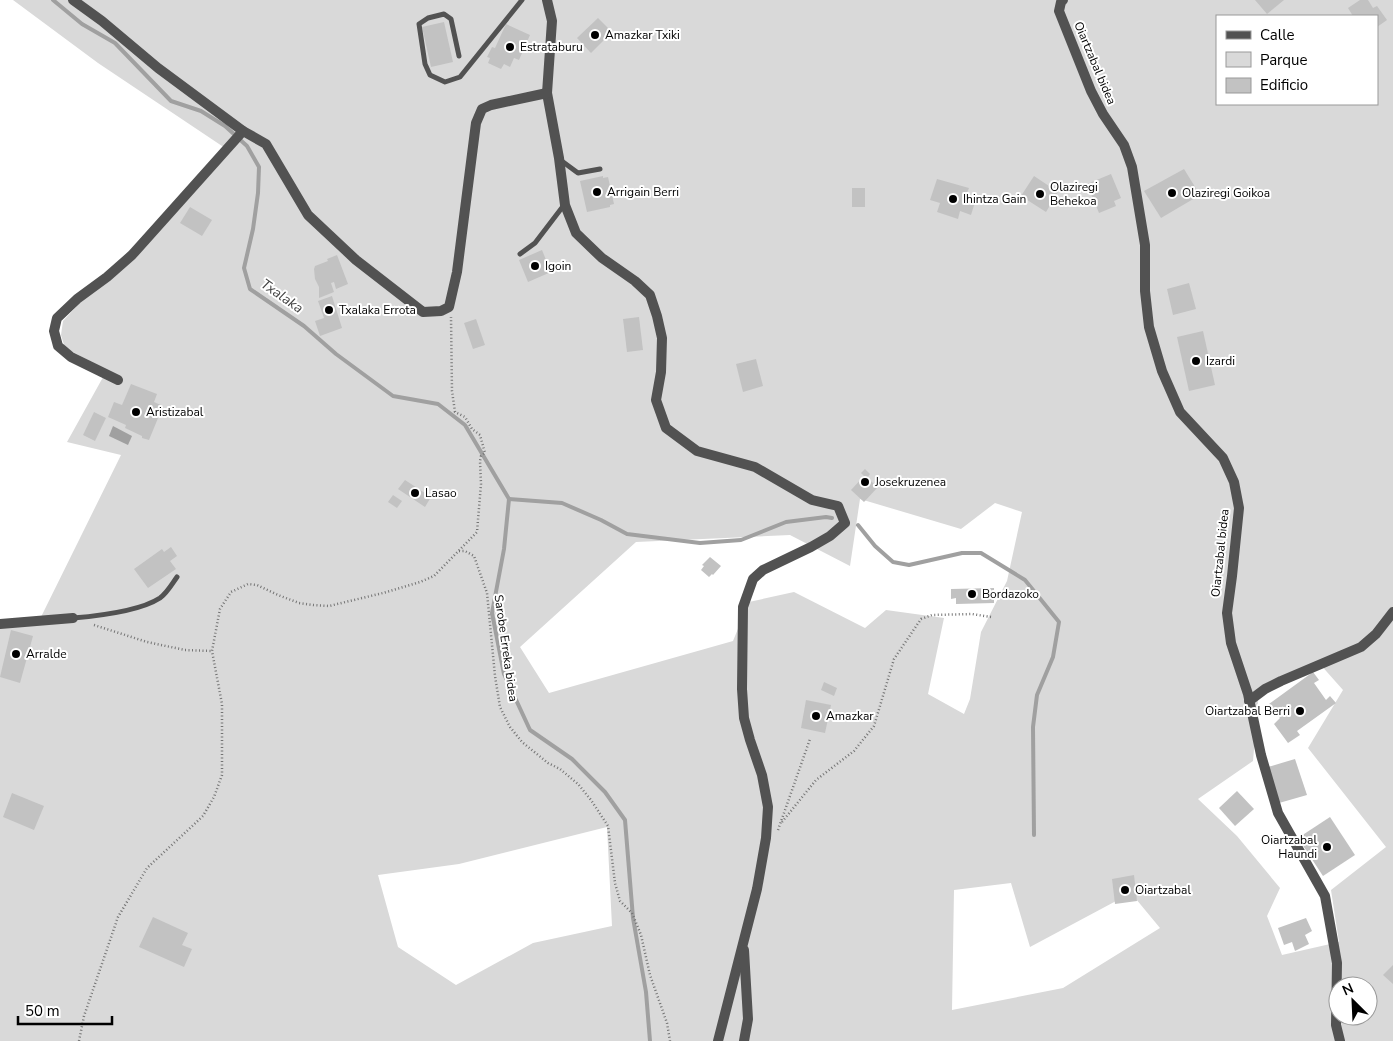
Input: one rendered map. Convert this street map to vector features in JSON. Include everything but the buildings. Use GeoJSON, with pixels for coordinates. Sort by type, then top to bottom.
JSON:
{"type":"FeatureCollection","features":[{"type":"Feature","properties":{"kind":"street"},"geometry":{"type":"LineString","coordinates":[[73,0],[242,133],[266,144],[308,215],[356,260],[423,312],[441,311],[449,307],[457,272],[476,123],[482,109],[499,103],[547,93]]}},
{"type":"Feature","properties":{"kind":"street"},"geometry":{"type":"LineString","coordinates":[[547,0],[552,21],[547,93],[559,158],[564,205],[576,233],[602,258],[635,281],[650,295],[658,316],[662,338],[661,372],[656,400],[666,428],[697,451],[755,467],[812,500],[838,506],[845,523],[830,536],[811,547],[763,570],[753,579],[743,607],[742,689],[744,718],[762,775],[768,807],[766,838],[757,888],[718,1041]]}},
{"type":"Feature","properties":{"kind":"street","name":"Oiartzabal bidea"},"geometry":{"type":"LineString","coordinates":[[1063,0],[1059,11],[1091,91],[1103,114],[1124,145],[1132,167],[1145,245],[1144,291],[1149,327],[1162,371],[1180,412],[1223,458],[1234,482],[1239,508],[1227,613],[1231,643],[1249,701],[1261,755],[1278,813],[1325,896],[1337,964],[1336,1025],[1340,1041]]}},
{"type":"Feature","properties":{"kind":"street"},"geometry":{"type":"LineString","coordinates":[[118,380],[71,357],[58,346],[54,331],[57,318],[77,298],[107,277],[132,255],[242,133]]}},
{"type":"Feature","properties":{"kind":"street"},"geometry":{"type":"LineString","coordinates":[[1249,701],[1281,681],[1360,647],[1376,634],[1393,612]]}},
{"type":"Feature","properties":{"kind":"street"},"geometry":{"type":"LineString","coordinates":[[0,624],[73,618]]}},
{"type":"Feature","properties":{"kind":"street"},"geometry":{"type":"LineString","coordinates":[[743,941],[748,1019],[744,1041]]}},
{"type":"Feature","properties":{"kind":"lane"},"geometry":{"type":"LineString","coordinates":[[459,56],[451,19],[444,14],[428,18],[419,24],[425,64],[430,74],[444,82],[460,77],[522,0]]}},
{"type":"Feature","properties":{"kind":"lane"},"geometry":{"type":"LineString","coordinates":[[559,158],[578,173],[600,169]]}},
{"type":"Feature","properties":{"kind":"lane"},"geometry":{"type":"LineString","coordinates":[[520,254],[536,243],[564,205]]}},
{"type":"Feature","properties":{"kind":"lane"},"geometry":{"type":"LineString","coordinates":[[73,618],[96,616],[146,605],[161,597],[177,577]]}},
{"type":"Feature","properties":{"kind":"path"},"geometry":{"type":"LineString","coordinates":[[79,1041],[84,1016],[118,917],[147,868],[203,816],[214,797],[222,775],[222,704],[212,651],[220,609],[231,592],[248,584],[258,585],[299,603],[314,606],[329,606],[383,593],[434,576],[477,532],[481,484],[480,461],[481,456],[486,453],[480,435],[472,429],[465,417],[455,412],[452,391],[451,300]]}},
{"type":"Feature","properties":{"kind":"path","name":"Sarobe Erreka bidea"},"geometry":{"type":"LineString","coordinates":[[458,551],[465,551],[474,556],[484,585],[488,603],[500,706],[510,727],[522,742],[548,763],[571,778],[585,791],[608,826],[615,883],[620,901],[632,913],[641,935],[650,975],[670,1041]]}},
{"type":"Feature","properties":{"kind":"path"},"geometry":{"type":"LineString","coordinates":[[782,822],[816,780],[854,751],[874,726],[894,659],[921,619],[932,615],[972,614],[991,616]]}},
{"type":"Feature","properties":{"kind":"path"},"geometry":{"type":"LineString","coordinates":[[92,624],[147,642],[185,650],[212,651]]}},
{"type":"Feature","properties":{"kind":"path"},"geometry":{"type":"LineString","coordinates":[[766,838],[776,836],[810,739]]}},
{"type":"Feature","properties":{"kind":"green space"},"geometry":{"type":"Polygon","coordinates":[[[13,0],[1393,0],[1393,1041],[0,1041],[0,622],[40,619],[121,455],[67,442],[107,370],[65,348],[61,335],[63,321],[225,148],[98,63],[13,0]],[[860,499],[850,566],[790,535],[636,542],[520,647],[549,693],[733,641],[749,602],[794,592],[865,628],[886,610],[944,618],[928,694],[964,714],[970,699],[981,632],[1007,581],[1022,512],[995,503],[961,529],[860,499]],[[1319,663],[1259,690],[1253,761],[1198,799],[1237,836],[1280,888],[1267,916],[1282,955],[1339,942],[1331,890],[1386,847],[1308,748],[1343,690],[1319,663]],[[607,827],[459,864],[378,875],[398,947],[456,985],[533,943],[612,926],[607,827]],[[1011,883],[954,890],[952,1010],[1063,988],[1160,928],[1131,893],[1030,947],[1011,883]]]}},
{"type":"Feature","properties":{"kind":"shaded area"},"geometry":{"type":"Polygon","coordinates":[[[113,426],[132,436],[128,445],[109,436],[113,426]]]}},
{"type":"Feature","properties":{"kind":"waterway","name":"Txalaka"},"geometry":{"type":"LineString","coordinates":[[53,0],[82,24],[115,43],[171,101],[201,111],[225,126],[247,146],[259,167],[258,193],[253,229],[244,268],[250,289],[304,326],[336,354],[393,396],[438,404],[465,425],[509,499],[504,549],[492,613],[504,674],[530,730],[572,759],[605,792],[625,820],[633,918],[646,992],[650,1041]]}},
{"type":"Feature","properties":{"kind":"waterway"},"geometry":{"type":"LineString","coordinates":[[509,499],[562,503],[627,534],[700,543],[741,540],[786,522],[826,517],[832,518]]}},
{"type":"Feature","properties":{"kind":"waterway"},"geometry":{"type":"LineString","coordinates":[[858,525],[875,546],[893,562],[909,565],[962,553],[981,553],[1025,580],[1059,622],[1053,657],[1037,695],[1033,727],[1034,835]]}},
{"type":"Feature","properties":{"kind":"place","name":"Amazkar Txiki"},"geometry":{"type":"Point","coordinates":[595,35]}},
{"type":"Feature","properties":{"kind":"place","name":"Estrataburu"},"geometry":{"type":"Point","coordinates":[510,47]}},
{"type":"Feature","properties":{"kind":"place","name":"Arrigain Berri"},"geometry":{"type":"Point","coordinates":[597,192]}},
{"type":"Feature","properties":{"kind":"place","name":"Olaziregi Goikoa"},"geometry":{"type":"Point","coordinates":[1172,193]}},
{"type":"Feature","properties":{"kind":"place","name":"Olaziregi Behekoa"},"geometry":{"type":"Point","coordinates":[1040,194]}},
{"type":"Feature","properties":{"kind":"place","name":"Ihintza Gain"},"geometry":{"type":"Point","coordinates":[953,199]}},
{"type":"Feature","properties":{"kind":"place","name":"Igoin"},"geometry":{"type":"Point","coordinates":[535,266]}},
{"type":"Feature","properties":{"kind":"place","name":"Txalaka Errota"},"geometry":{"type":"Point","coordinates":[329,310]}},
{"type":"Feature","properties":{"kind":"place","name":"Izardi"},"geometry":{"type":"Point","coordinates":[1196,361]}},
{"type":"Feature","properties":{"kind":"place","name":"Aristizabal"},"geometry":{"type":"Point","coordinates":[136,412]}},
{"type":"Feature","properties":{"kind":"place","name":"Josekruzenea"},"geometry":{"type":"Point","coordinates":[865,482]}},
{"type":"Feature","properties":{"kind":"place","name":"Lasao"},"geometry":{"type":"Point","coordinates":[415,493]}},
{"type":"Feature","properties":{"kind":"place","name":"Bordazoko"},"geometry":{"type":"Point","coordinates":[972,594]}},
{"type":"Feature","properties":{"kind":"place","name":"Arralde"},"geometry":{"type":"Point","coordinates":[16,654]}},
{"type":"Feature","properties":{"kind":"place","name":"Oiartzabal Berri"},"geometry":{"type":"Point","coordinates":[1300,711]}},
{"type":"Feature","properties":{"kind":"place","name":"Amazkar"},"geometry":{"type":"Point","coordinates":[816,716]}},
{"type":"Feature","properties":{"kind":"place","name":"Oiartzabal Haundi"},"geometry":{"type":"Point","coordinates":[1327,847]}},
{"type":"Feature","properties":{"kind":"place","name":"Oiartzabal"},"geometry":{"type":"Point","coordinates":[1125,890]}}]}
